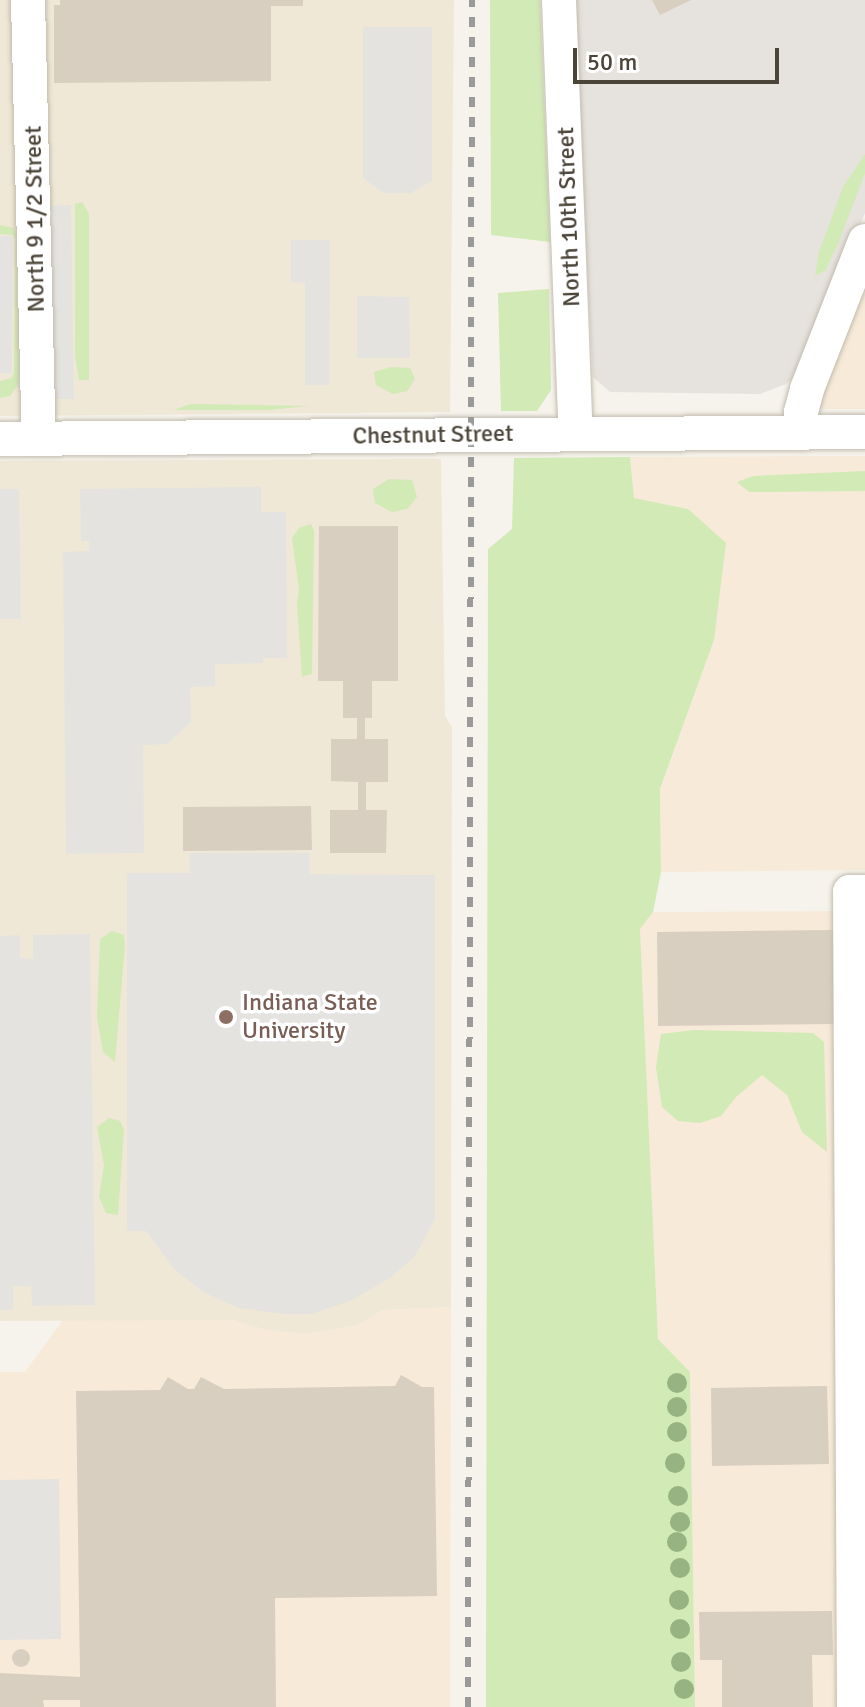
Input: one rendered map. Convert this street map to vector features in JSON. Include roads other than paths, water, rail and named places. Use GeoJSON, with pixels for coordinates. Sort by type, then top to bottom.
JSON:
{"type":"FeatureCollection","features":[{"type":"Feature","properties":{"kind":"street","name":"North 9 1/2 Street"},"geometry":{"type":"LineString","coordinates":[[28,0],[39,438]]}},
{"type":"Feature","properties":{"kind":"street","name":"North 10th Street"},"geometry":{"type":"LineString","coordinates":[[559,0],[576,433]]}},
{"type":"Feature","properties":{"kind":"street"},"geometry":{"type":"LineString","coordinates":[[801,433],[801,412],[807,389],[865,241]]}},
{"type":"Feature","properties":{"kind":"street","name":"Chestnut Street"},"geometry":{"type":"LineString","coordinates":[[0,439],[865,432]]}},
{"type":"Feature","properties":{"kind":"street"},"geometry":{"type":"LineString","coordinates":[[854,1707],[859,1343],[858,892]]}},
{"type":"Feature","properties":{"kind":"railway"},"geometry":{"type":"LineString","coordinates":[[468,1707],[472,0]]}},
{"type":"Feature","properties":{"kind":"place","name":"Indiana State University"},"geometry":{"type":"Point","coordinates":[226,1017]}}]}
